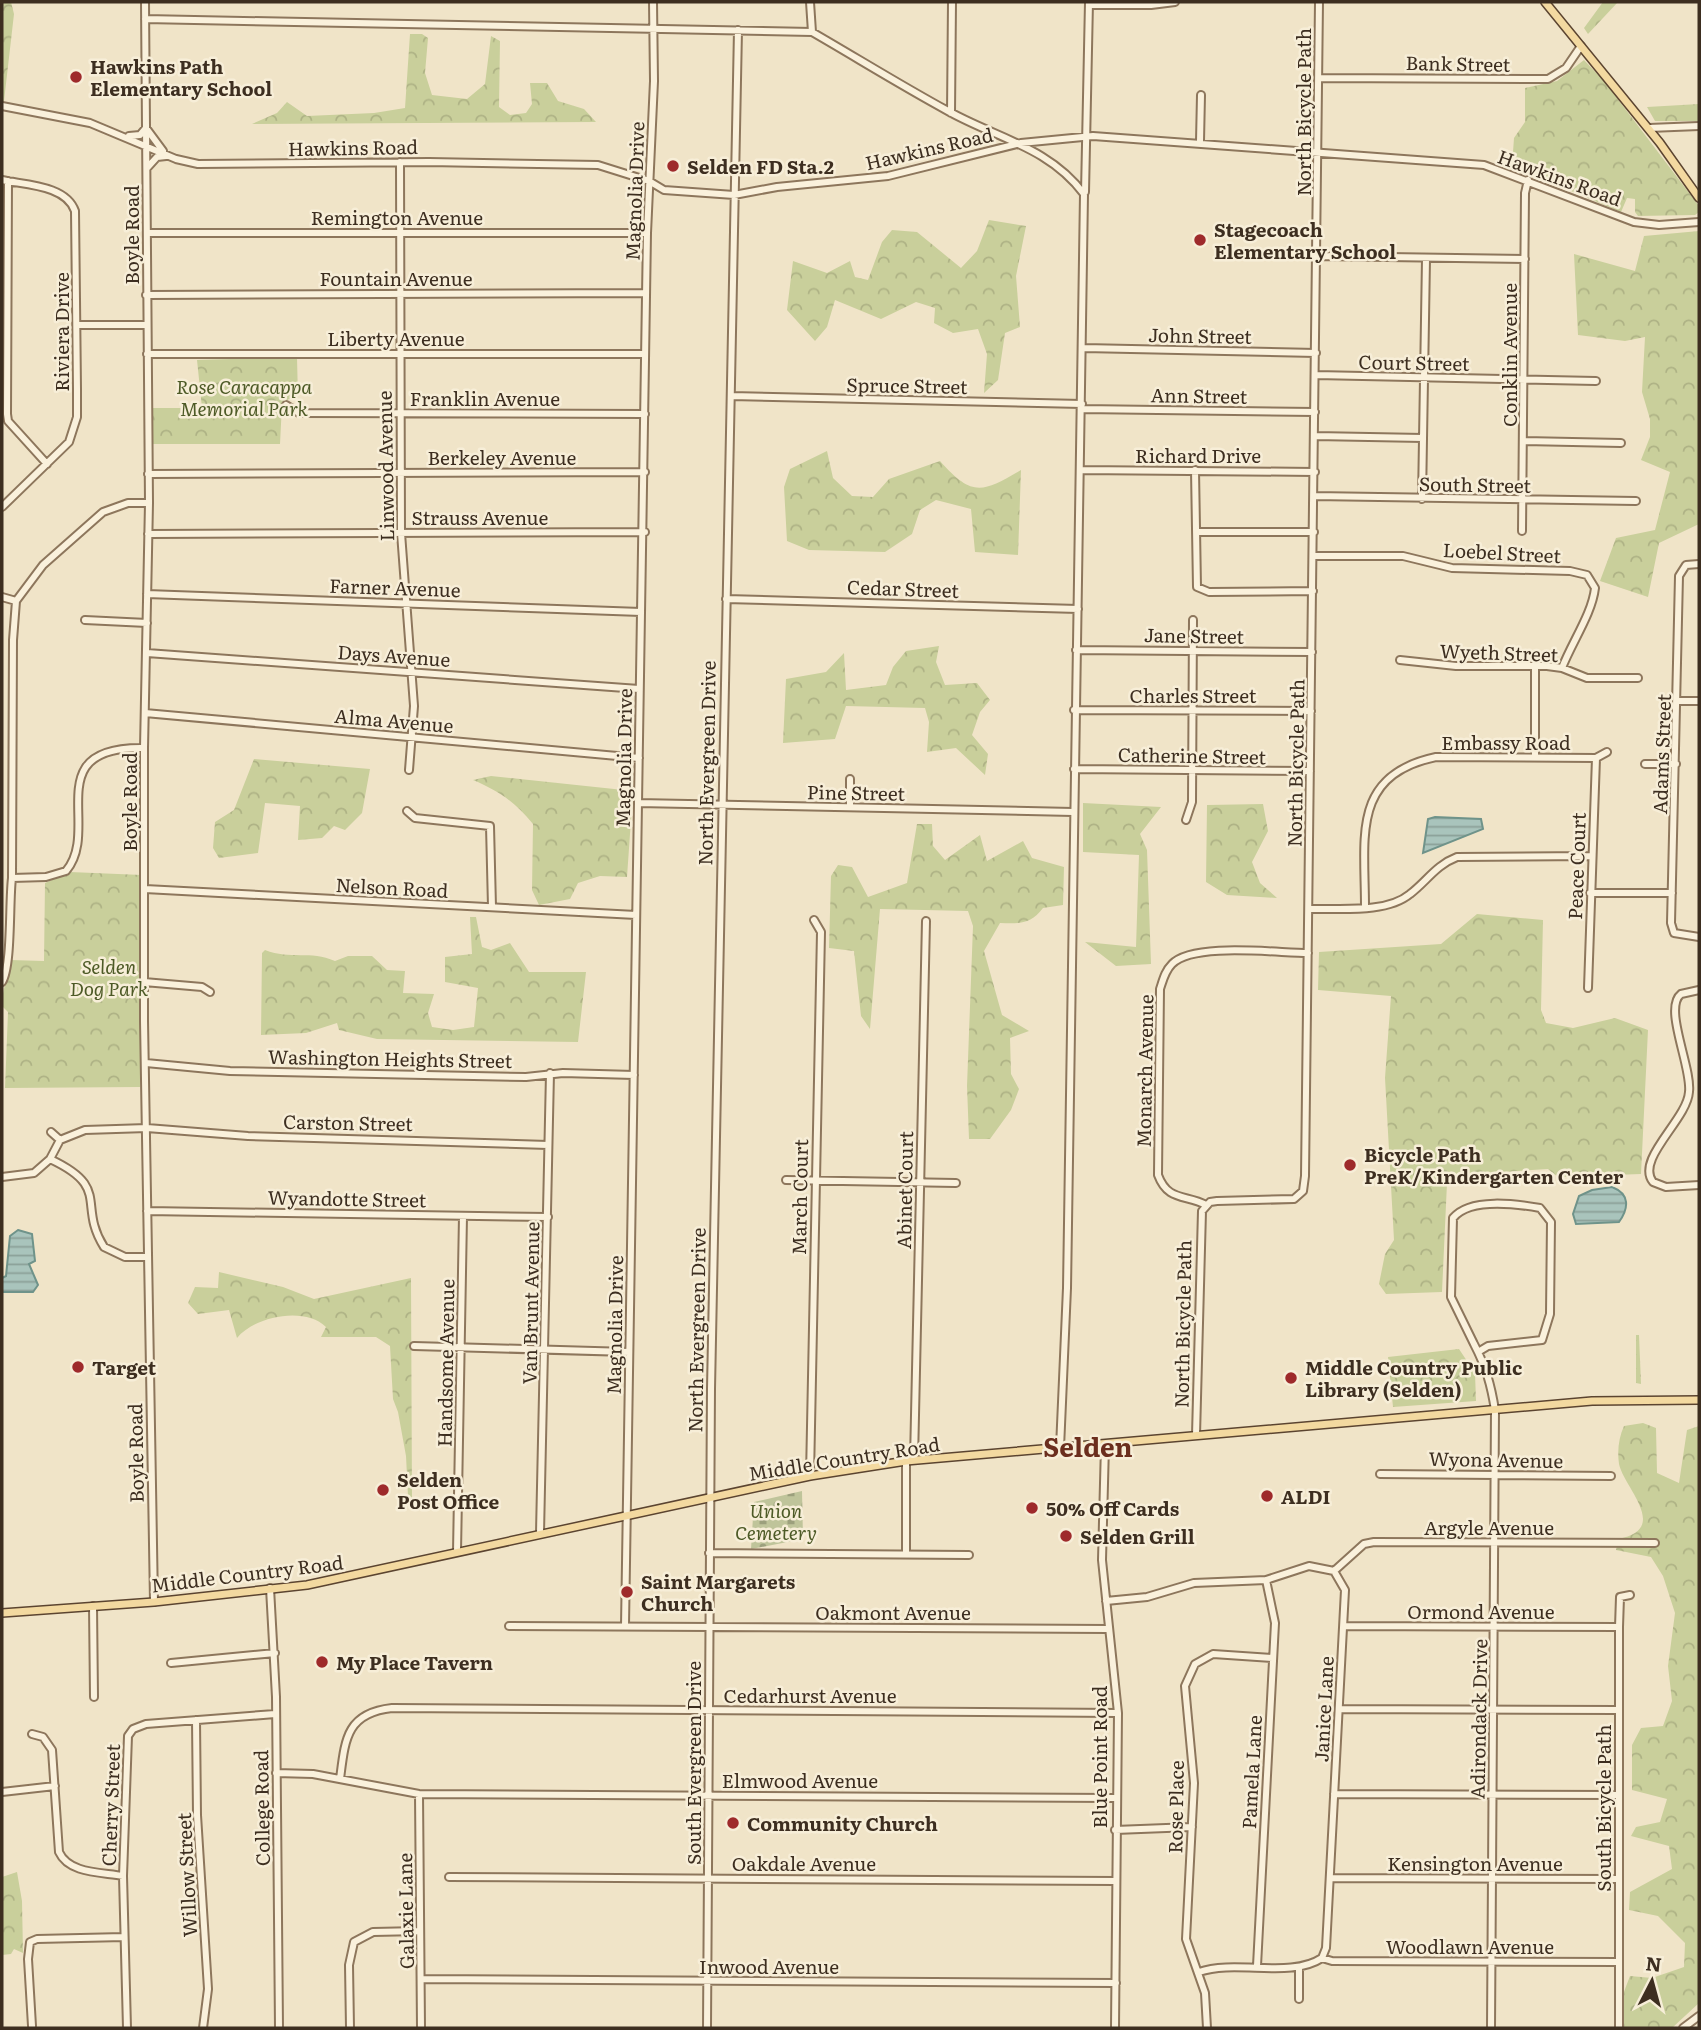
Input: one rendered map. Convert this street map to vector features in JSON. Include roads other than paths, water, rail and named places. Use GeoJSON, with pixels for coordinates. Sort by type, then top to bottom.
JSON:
{"type":"FeatureCollection","features":[{"type":"Feature","properties":{"kind":"main road"},"geometry":{"type":"LineString","coordinates":[[1545,2],[1648,128],[1699,198]]}},
{"type":"Feature","properties":{"kind":"main road","name":"Middle Country Road"},"geometry":{"type":"LineString","coordinates":[[2,1613],[154,1602],[307,1585],[810,1476],[910,1460],[1592,1401],[1699,1400]]}},
{"type":"Feature","properties":{"kind":"street","name":"Boyle Road"},"geometry":{"type":"LineString","coordinates":[[145,2],[149,503],[144,748],[144,982],[154,1602]]}},
{"type":"Feature","properties":{"kind":"street","name":"Magnolia Drive"},"geometry":{"type":"LineString","coordinates":[[625,1626],[639,689],[645,532],[645,354],[653,2]]}},
{"type":"Feature","properties":{"kind":"street"},"geometry":{"type":"LineString","coordinates":[[810,2],[812,32]]}},
{"type":"Feature","properties":{"kind":"street"},"geometry":{"type":"LineString","coordinates":[[951,113],[952,2]]}},
{"type":"Feature","properties":{"kind":"street"},"geometry":{"type":"LineString","coordinates":[[1060,1448],[1067,1288],[1074,710],[1084,348],[1084,194],[1089,3],[1151,5],[1175,2]]}},
{"type":"Feature","properties":{"kind":"street","name":"North Bicycle Path"},"geometry":{"type":"LineString","coordinates":[[1196,1435],[1200,1220],[1206,1205],[1217,1201],[1294,1199],[1303,1191],[1314,556],[1319,2]]}},
{"type":"Feature","properties":{"kind":"street"},"geometry":{"type":"LineString","coordinates":[[145,19],[812,32],[951,113],[1021,143],[1058,166],[1084,194]]}},
{"type":"Feature","properties":{"kind":"street","name":"North Evergreen Drive"},"geometry":{"type":"LineString","coordinates":[[710,1497],[721,804],[738,30]]}},
{"type":"Feature","properties":{"kind":"street","name":"Bank Street"},"geometry":{"type":"LineString","coordinates":[[1320,78],[1548,79],[1566,68],[1581,46]]}},
{"type":"Feature","properties":{"kind":"street"},"geometry":{"type":"LineString","coordinates":[[1200,141],[1201,95]]}},
{"type":"Feature","properties":{"kind":"street","name":"Hawkins Road"},"geometry":{"type":"LineString","coordinates":[[2,106],[90,123],[170,156],[198,164],[400,162],[588,165],[631,175],[664,190],[734,195],[888,176],[1021,143],[1086,136],[1200,141],[1484,165],[1634,222],[1659,225],[1699,222]]}},
{"type":"Feature","properties":{"kind":"street"},"geometry":{"type":"LineString","coordinates":[[1648,128],[1699,127]]}},
{"type":"Feature","properties":{"kind":"street"},"geometry":{"type":"LineString","coordinates":[[124,136],[139,135],[146,128],[153,141],[170,156]]}},
{"type":"Feature","properties":{"kind":"street"},"geometry":{"type":"LineString","coordinates":[[146,170],[157,157],[170,156]]}},
{"type":"Feature","properties":{"kind":"street","name":"Linwood Avenue"},"geometry":{"type":"LineString","coordinates":[[400,162],[401,533],[414,706],[409,770]]}},
{"type":"Feature","properties":{"kind":"street"},"geometry":{"type":"LineString","coordinates":[[631,175],[642,172],[650,162]]}},
{"type":"Feature","properties":{"kind":"street","name":"Conklin Avenue"},"geometry":{"type":"LineString","coordinates":[[1522,531],[1525,193],[1528,180]]}},
{"type":"Feature","properties":{"kind":"street"},"geometry":{"type":"LineString","coordinates":[[5,181],[8,421],[47,464]]}},
{"type":"Feature","properties":{"kind":"street","name":"Riviera Drive"},"geometry":{"type":"LineString","coordinates":[[2,507],[69,442],[74,430],[77,326],[76,218],[73,204],[59,193],[5,181]]}},
{"type":"Feature","properties":{"kind":"street","name":"Remington Avenue"},"geometry":{"type":"LineString","coordinates":[[148,233],[647,233]]}},
{"type":"Feature","properties":{"kind":"street"},"geometry":{"type":"LineString","coordinates":[[1318,256],[1525,259]]}},
{"type":"Feature","properties":{"kind":"street"},"geometry":{"type":"LineString","coordinates":[[1422,499],[1426,259]]}},
{"type":"Feature","properties":{"kind":"street","name":"Fountain Avenue"},"geometry":{"type":"LineString","coordinates":[[146,295],[646,293]]}},
{"type":"Feature","properties":{"kind":"street"},"geometry":{"type":"LineString","coordinates":[[77,326],[146,325]]}},
{"type":"Feature","properties":{"kind":"street","name":"John Street"},"geometry":{"type":"LineString","coordinates":[[1084,348],[1315,353]]}},
{"type":"Feature","properties":{"kind":"street","name":"Liberty Avenue"},"geometry":{"type":"LineString","coordinates":[[147,354],[645,354]]}},
{"type":"Feature","properties":{"kind":"street","name":"Court Street"},"geometry":{"type":"LineString","coordinates":[[1316,376],[1596,381]]}},
{"type":"Feature","properties":{"kind":"street","name":"Spruce Street"},"geometry":{"type":"LineString","coordinates":[[731,396],[1082,407]]}},
{"type":"Feature","properties":{"kind":"street","name":"Franklin Avenue"},"geometry":{"type":"LineString","coordinates":[[286,405],[299,414],[645,414]]}},
{"type":"Feature","properties":{"kind":"street","name":"Ann Street"},"geometry":{"type":"LineString","coordinates":[[1082,407],[1315,412]]}},
{"type":"Feature","properties":{"kind":"street"},"geometry":{"type":"LineString","coordinates":[[1315,436],[1423,438]]}},
{"type":"Feature","properties":{"kind":"street"},"geometry":{"type":"LineString","coordinates":[[1524,441],[1621,443]]}},
{"type":"Feature","properties":{"kind":"street","name":"Richard Drive"},"geometry":{"type":"LineString","coordinates":[[1081,470],[1315,472]]}},
{"type":"Feature","properties":{"kind":"street"},"geometry":{"type":"LineString","coordinates":[[1195,470],[1196,587],[1209,592],[1313,591]]}},
{"type":"Feature","properties":{"kind":"street","name":"Berkeley Avenue"},"geometry":{"type":"LineString","coordinates":[[148,474],[645,472]]}},
{"type":"Feature","properties":{"kind":"street","name":"South Street"},"geometry":{"type":"LineString","coordinates":[[1314,496],[1636,501]]}},
{"type":"Feature","properties":{"kind":"street"},"geometry":{"type":"LineString","coordinates":[[2,982],[8,967],[5,930],[12,878],[13,640],[16,601],[43,565],[103,512],[128,503],[149,503]]}},
{"type":"Feature","properties":{"kind":"street","name":"Strauss Avenue"},"geometry":{"type":"LineString","coordinates":[[148,534],[645,532]]}},
{"type":"Feature","properties":{"kind":"street"},"geometry":{"type":"LineString","coordinates":[[1196,532],[1314,532]]}},
{"type":"Feature","properties":{"kind":"street","name":"Loebel Street"},"geometry":{"type":"LineString","coordinates":[[1314,556],[1403,556],[1452,568],[1570,571],[1587,575],[1595,588],[1591,608],[1577,630],[1562,668]]}},
{"type":"Feature","properties":{"kind":"street","name":"Adams Street"},"geometry":{"type":"LineString","coordinates":[[1699,564],[1686,565],[1679,576],[1679,701],[1671,923],[1674,933],[1699,937]]}},
{"type":"Feature","properties":{"kind":"street","name":"Farner Avenue"},"geometry":{"type":"LineString","coordinates":[[147,594],[641,612]]}},
{"type":"Feature","properties":{"kind":"street"},"geometry":{"type":"LineString","coordinates":[[2,597],[16,601]]}},
{"type":"Feature","properties":{"kind":"street","name":"Cedar Street"},"geometry":{"type":"LineString","coordinates":[[726,599],[1078,609]]}},
{"type":"Feature","properties":{"kind":"street"},"geometry":{"type":"LineString","coordinates":[[85,620],[147,622]]}},
{"type":"Feature","properties":{"kind":"street"},"geometry":{"type":"LineString","coordinates":[[1186,820],[1192,802],[1193,620]]}},
{"type":"Feature","properties":{"kind":"street","name":"Jane Street"},"geometry":{"type":"LineString","coordinates":[[1076,650],[1312,652]]}},
{"type":"Feature","properties":{"kind":"street","name":"Days Avenue"},"geometry":{"type":"LineString","coordinates":[[147,653],[639,689]]}},
{"type":"Feature","properties":{"kind":"street","name":"Wyeth Street"},"geometry":{"type":"LineString","coordinates":[[1400,660],[1456,666],[1562,668],[1587,678],[1638,678]]}},
{"type":"Feature","properties":{"kind":"street"},"geometry":{"type":"LineString","coordinates":[[1535,666],[1535,757]]}},
{"type":"Feature","properties":{"kind":"street"},"geometry":{"type":"LineString","coordinates":[[1679,701],[1699,701]]}},
{"type":"Feature","properties":{"kind":"street","name":"Charles Street"},"geometry":{"type":"LineString","coordinates":[[1074,710],[1311,711]]}},
{"type":"Feature","properties":{"kind":"street","name":"Alma Avenue"},"geometry":{"type":"LineString","coordinates":[[145,713],[639,758]]}},
{"type":"Feature","properties":{"kind":"street"},"geometry":{"type":"LineString","coordinates":[[12,878],[46,877],[66,871],[78,849],[77,794],[84,771],[101,755],[113,750],[144,748]]}},
{"type":"Feature","properties":{"kind":"street"},"geometry":{"type":"LineString","coordinates":[[1596,758],[1606,752]]}},
{"type":"Feature","properties":{"kind":"street","name":"Embassy Road"},"geometry":{"type":"LineString","coordinates":[[1365,907],[1365,824],[1381,784],[1396,771],[1410,763],[1436,757],[1596,758]]}},
{"type":"Feature","properties":{"kind":"street","name":"Peace Court"},"geometry":{"type":"LineString","coordinates":[[1588,988],[1596,758]]}},
{"type":"Feature","properties":{"kind":"street"},"geometry":{"type":"LineString","coordinates":[[1646,764],[1676,764]]}},
{"type":"Feature","properties":{"kind":"street","name":"Catherine Street"},"geometry":{"type":"LineString","coordinates":[[1073,769],[1310,771]]}},
{"type":"Feature","properties":{"kind":"street"},"geometry":{"type":"LineString","coordinates":[[850,779],[850,807]]}},
{"type":"Feature","properties":{"kind":"street","name":"Pine Street"},"geometry":{"type":"LineString","coordinates":[[638,803],[1073,812]]}},
{"type":"Feature","properties":{"kind":"street"},"geometry":{"type":"LineString","coordinates":[[407,811],[415,818],[490,826],[492,907]]}},
{"type":"Feature","properties":{"kind":"street"},"geometry":{"type":"LineString","coordinates":[[1308,909],[1365,907],[1386,904],[1409,896],[1445,861],[1457,857],[1591,856]]}},
{"type":"Feature","properties":{"kind":"street","name":"Nelson Road"},"geometry":{"type":"LineString","coordinates":[[145,889],[636,915]]}},
{"type":"Feature","properties":{"kind":"street"},"geometry":{"type":"LineString","coordinates":[[1590,893],[1672,893]]}},
{"type":"Feature","properties":{"kind":"street","name":"March Court"},"geometry":{"type":"LineString","coordinates":[[810,1476],[821,932],[814,920]]}},
{"type":"Feature","properties":{"kind":"street","name":"Abinet Court"},"geometry":{"type":"LineString","coordinates":[[906,1554],[920,1181],[926,921]]}},
{"type":"Feature","properties":{"kind":"street","name":"Monarch Avenue"},"geometry":{"type":"LineString","coordinates":[[1206,1205],[1173,1196],[1166,1191],[1158,1175],[1160,999],[1164,974],[1171,964],[1193,953],[1308,953]]}},
{"type":"Feature","properties":{"kind":"street"},"geometry":{"type":"LineString","coordinates":[[144,982],[202,986],[210,992]]}},
{"type":"Feature","properties":{"kind":"street"},"geometry":{"type":"LineString","coordinates":[[1699,990],[1681,993],[1674,1002],[1689,1093],[1685,1108],[1651,1158],[1648,1172],[1653,1182],[1663,1186],[1699,1185]]}},
{"type":"Feature","properties":{"kind":"street","name":"Washington Heights Street"},"geometry":{"type":"LineString","coordinates":[[146,1063],[230,1071],[526,1077],[551,1073],[634,1075]]}},
{"type":"Feature","properties":{"kind":"street","name":"Van Brunt Avenue"},"geometry":{"type":"LineString","coordinates":[[540,1533],[551,1073]]}},
{"type":"Feature","properties":{"kind":"street","name":"Carston Street"},"geometry":{"type":"LineString","coordinates":[[60,1140],[85,1130],[147,1128],[248,1136],[548,1145]]}},
{"type":"Feature","properties":{"kind":"street"},"geometry":{"type":"LineString","coordinates":[[2,1177],[34,1173],[50,1158],[60,1140],[51,1132]]}},
{"type":"Feature","properties":{"kind":"street"},"geometry":{"type":"LineString","coordinates":[[50,1158],[84,1180],[90,1189],[96,1229],[104,1247],[125,1257],[147,1257]]}},
{"type":"Feature","properties":{"kind":"street"},"geometry":{"type":"LineString","coordinates":[[786,1180],[956,1183]]}},
{"type":"Feature","properties":{"kind":"street","name":"Adirondack Drive"},"geometry":{"type":"LineString","coordinates":[[1478,1352],[1488,1346],[1542,1340],[1550,1314],[1550,1222],[1541,1208],[1483,1205],[1459,1211],[1453,1218],[1452,1304],[1478,1352],[1489,1371],[1495,1410],[1491,2028]]}},
{"type":"Feature","properties":{"kind":"street","name":"Wyandotte Street"},"geometry":{"type":"LineString","coordinates":[[147,1211],[548,1217]]}},
{"type":"Feature","properties":{"kind":"street","name":"Handsome Avenue"},"geometry":{"type":"LineString","coordinates":[[457,1552],[463,1216]]}},
{"type":"Feature","properties":{"kind":"street"},"geometry":{"type":"LineString","coordinates":[[414,1346],[629,1352]]}},
{"type":"Feature","properties":{"kind":"street","name":"Blue Point Road"},"geometry":{"type":"LineString","coordinates":[[1105,1445],[1102,1560],[1118,1713],[1115,1797],[1115,2028]]}},
{"type":"Feature","properties":{"kind":"street","name":"Wyona Avenue"},"geometry":{"type":"LineString","coordinates":[[1380,1474],[1611,1476]]}},
{"type":"Feature","properties":{"kind":"street","name":"South Evergreen Drive"},"geometry":{"type":"LineString","coordinates":[[707,2028],[710,1497]]}},
{"type":"Feature","properties":{"kind":"street","name":"Argyle Avenue"},"geometry":{"type":"LineString","coordinates":[[1334,1570],[1364,1544],[1374,1542],[1655,1543]]}},
{"type":"Feature","properties":{"kind":"street"},"geometry":{"type":"LineString","coordinates":[[709,1553],[970,1555]]}},
{"type":"Feature","properties":{"kind":"street"},"geometry":{"type":"LineString","coordinates":[[1106,1601],[1147,1597],[1194,1583],[1266,1580],[1309,1566],[1334,1570]]}},
{"type":"Feature","properties":{"kind":"street","name":"Janice Lane"},"geometry":{"type":"LineString","coordinates":[[1322,1958],[1328,1938],[1344,1626],[1345,1590],[1334,1570]]}},
{"type":"Feature","properties":{"kind":"street","name":"Pamela Lane"},"geometry":{"type":"LineString","coordinates":[[1257,1966],[1275,1610],[1266,1580]]}},
{"type":"Feature","properties":{"kind":"street","name":"College Road"},"geometry":{"type":"LineString","coordinates":[[270,1588],[275,1653],[279,2028]]}},
{"type":"Feature","properties":{"kind":"street","name":"South Bicycle Path"},"geometry":{"type":"LineString","coordinates":[[1619,2028],[1619,1627],[1620,1597],[1630,1595]]}},
{"type":"Feature","properties":{"kind":"street"},"geometry":{"type":"LineString","coordinates":[[93,1606],[94,1697]]}},
{"type":"Feature","properties":{"kind":"street","name":"Oakmont Avenue"},"geometry":{"type":"LineString","coordinates":[[509,1626],[1109,1629]]}},
{"type":"Feature","properties":{"kind":"street","name":"Ormond Avenue"},"geometry":{"type":"LineString","coordinates":[[1344,1626],[1619,1627]]}},
{"type":"Feature","properties":{"kind":"street"},"geometry":{"type":"LineString","coordinates":[[171,1663],[275,1653]]}},
{"type":"Feature","properties":{"kind":"street","name":"Rose Place"},"geometry":{"type":"LineString","coordinates":[[1207,2028],[1208,2008],[1199,1972],[1190,1956],[1186,1939],[1194,1783],[1185,1686],[1190,1671],[1202,1658],[1213,1654],[1272,1658]]}},
{"type":"Feature","properties":{"kind":"street"},"geometry":{"type":"LineString","coordinates":[[1339,1709],[1494,1712],[1618,1710]]}},
{"type":"Feature","properties":{"kind":"street","name":"Cedarhurst Avenue"},"geometry":{"type":"LineString","coordinates":[[340,1779],[350,1729],[363,1716],[377,1710],[1118,1713]]}},
{"type":"Feature","properties":{"kind":"street","name":"Cherry Street"},"geometry":{"type":"LineString","coordinates":[[127,2028],[123,1876],[127,1741],[130,1732],[146,1724],[275,1714]]}},
{"type":"Feature","properties":{"kind":"street","name":"Willow Street"},"geometry":{"type":"LineString","coordinates":[[196,1720],[197,1815],[208,1989],[203,2028]]}},
{"type":"Feature","properties":{"kind":"street"},"geometry":{"type":"LineString","coordinates":[[32,1734],[43,1737],[52,1750],[59,1853],[62,1860],[74,1868],[123,1876]]}},
{"type":"Feature","properties":{"kind":"street","name":"Elmwood Avenue"},"geometry":{"type":"LineString","coordinates":[[276,1773],[313,1773],[419,1794],[1115,1797]]}},
{"type":"Feature","properties":{"kind":"street"},"geometry":{"type":"LineString","coordinates":[[2,1792],[55,1786]]}},
{"type":"Feature","properties":{"kind":"street","name":"Galaxie Lane"},"geometry":{"type":"LineString","coordinates":[[419,1794],[421,2028]]}},
{"type":"Feature","properties":{"kind":"street"},"geometry":{"type":"LineString","coordinates":[[1334,1794],[1618,1795]]}},
{"type":"Feature","properties":{"kind":"street"},"geometry":{"type":"LineString","coordinates":[[1115,1830],[1192,1827]]}},
{"type":"Feature","properties":{"kind":"street","name":"Oakdale Avenue"},"geometry":{"type":"LineString","coordinates":[[449,1877],[1116,1881]]}},
{"type":"Feature","properties":{"kind":"street","name":"Kensington Avenue"},"geometry":{"type":"LineString","coordinates":[[1331,1878],[1619,1879]]}},
{"type":"Feature","properties":{"kind":"street"},"geometry":{"type":"LineString","coordinates":[[350,2028],[349,1965],[354,1942],[373,1932],[420,1931]]}},
{"type":"Feature","properties":{"kind":"street"},"geometry":{"type":"LineString","coordinates":[[32,2026],[27,1959],[30,1942],[37,1938],[124,1937]]}},
{"type":"Feature","properties":{"kind":"street"},"geometry":{"type":"LineString","coordinates":[[1199,1972],[1212,1967],[1299,1967],[1312,1965],[1322,1958]]}},
{"type":"Feature","properties":{"kind":"street","name":"Woodlawn Avenue"},"geometry":{"type":"LineString","coordinates":[[1322,1958],[1332,1961],[1619,1962]]}},
{"type":"Feature","properties":{"kind":"street"},"geometry":{"type":"LineString","coordinates":[[1299,1967],[1299,1999]]}},
{"type":"Feature","properties":{"kind":"street","name":"Inwood Avenue"},"geometry":{"type":"LineString","coordinates":[[422,1979],[1115,1983]]}},
{"type":"Feature","properties":{"kind":"street"},"geometry":{"type":"LineString","coordinates":[[1687,2027],[1699,2016]]}},
{"type":"Feature","properties":{"kind":"water"},"geometry":{"type":"Polygon","coordinates":[[[1428,819],[1481,819],[1483,829],[1423,853],[1428,819]]]}},
{"type":"Feature","properties":{"kind":"water"},"geometry":{"type":"Polygon","coordinates":[[[1612,1187],[1622,1193],[1626,1202],[1625,1212],[1619,1222],[1576,1224],[1573,1214],[1579,1196],[1592,1190],[1612,1187]]]}},
{"type":"Feature","properties":{"kind":"water"},"geometry":{"type":"Polygon","coordinates":[[[18,1230],[32,1234],[35,1261],[29,1264],[38,1285],[33,1292],[2,1292],[10,1236],[18,1230]]]}},
{"type":"Feature","properties":{"kind":"place","name":"Hawkins Path Elementary School"},"geometry":{"type":"Point","coordinates":[76,77]}},
{"type":"Feature","properties":{"kind":"place","name":"Selden FD Sta.2"},"geometry":{"type":"Point","coordinates":[673,166]}},
{"type":"Feature","properties":{"kind":"place","name":"Stagecoach Elementary School"},"geometry":{"type":"Point","coordinates":[1200,240]}},
{"type":"Feature","properties":{"kind":"place","name":"Bicycle Path PreK/Kindergarten Center"},"geometry":{"type":"Point","coordinates":[1350,1165]}},
{"type":"Feature","properties":{"kind":"place","name":"Target"},"geometry":{"type":"Point","coordinates":[78,1367]}},
{"type":"Feature","properties":{"kind":"place","name":"Middle Country Public Library (Selden)"},"geometry":{"type":"Point","coordinates":[1291,1378]}},
{"type":"Feature","properties":{"kind":"place","name":"Selden Post Office"},"geometry":{"type":"Point","coordinates":[383,1490]}},
{"type":"Feature","properties":{"kind":"place","name":"ALDI"},"geometry":{"type":"Point","coordinates":[1267,1496]}},
{"type":"Feature","properties":{"kind":"place","name":"50% Off Cards"},"geometry":{"type":"Point","coordinates":[1032,1508]}},
{"type":"Feature","properties":{"kind":"place","name":"Selden Grill"},"geometry":{"type":"Point","coordinates":[1066,1536]}},
{"type":"Feature","properties":{"kind":"place","name":"Saint Margarets Church"},"geometry":{"type":"Point","coordinates":[627,1592]}},
{"type":"Feature","properties":{"kind":"place","name":"My Place Tavern"},"geometry":{"type":"Point","coordinates":[322,1662]}},
{"type":"Feature","properties":{"kind":"place","name":"Community Church"},"geometry":{"type":"Point","coordinates":[733,1823]}},
{"type":"Feature","properties":{"kind":"district","name":"Selden"},"geometry":{"type":"Point","coordinates":[1088,1445]}},
{"type":"Feature","properties":{"kind":"park label","name":"Rose Caracappa Memorial Park"},"geometry":{"type":"Point","coordinates":[244,397]}},
{"type":"Feature","properties":{"kind":"park label","name":"Selden Dog Park"},"geometry":{"type":"Point","coordinates":[109,977]}},
{"type":"Feature","properties":{"kind":"park label","name":"Union Cemetery"},"geometry":{"type":"Point","coordinates":[776,1521]}}]}
